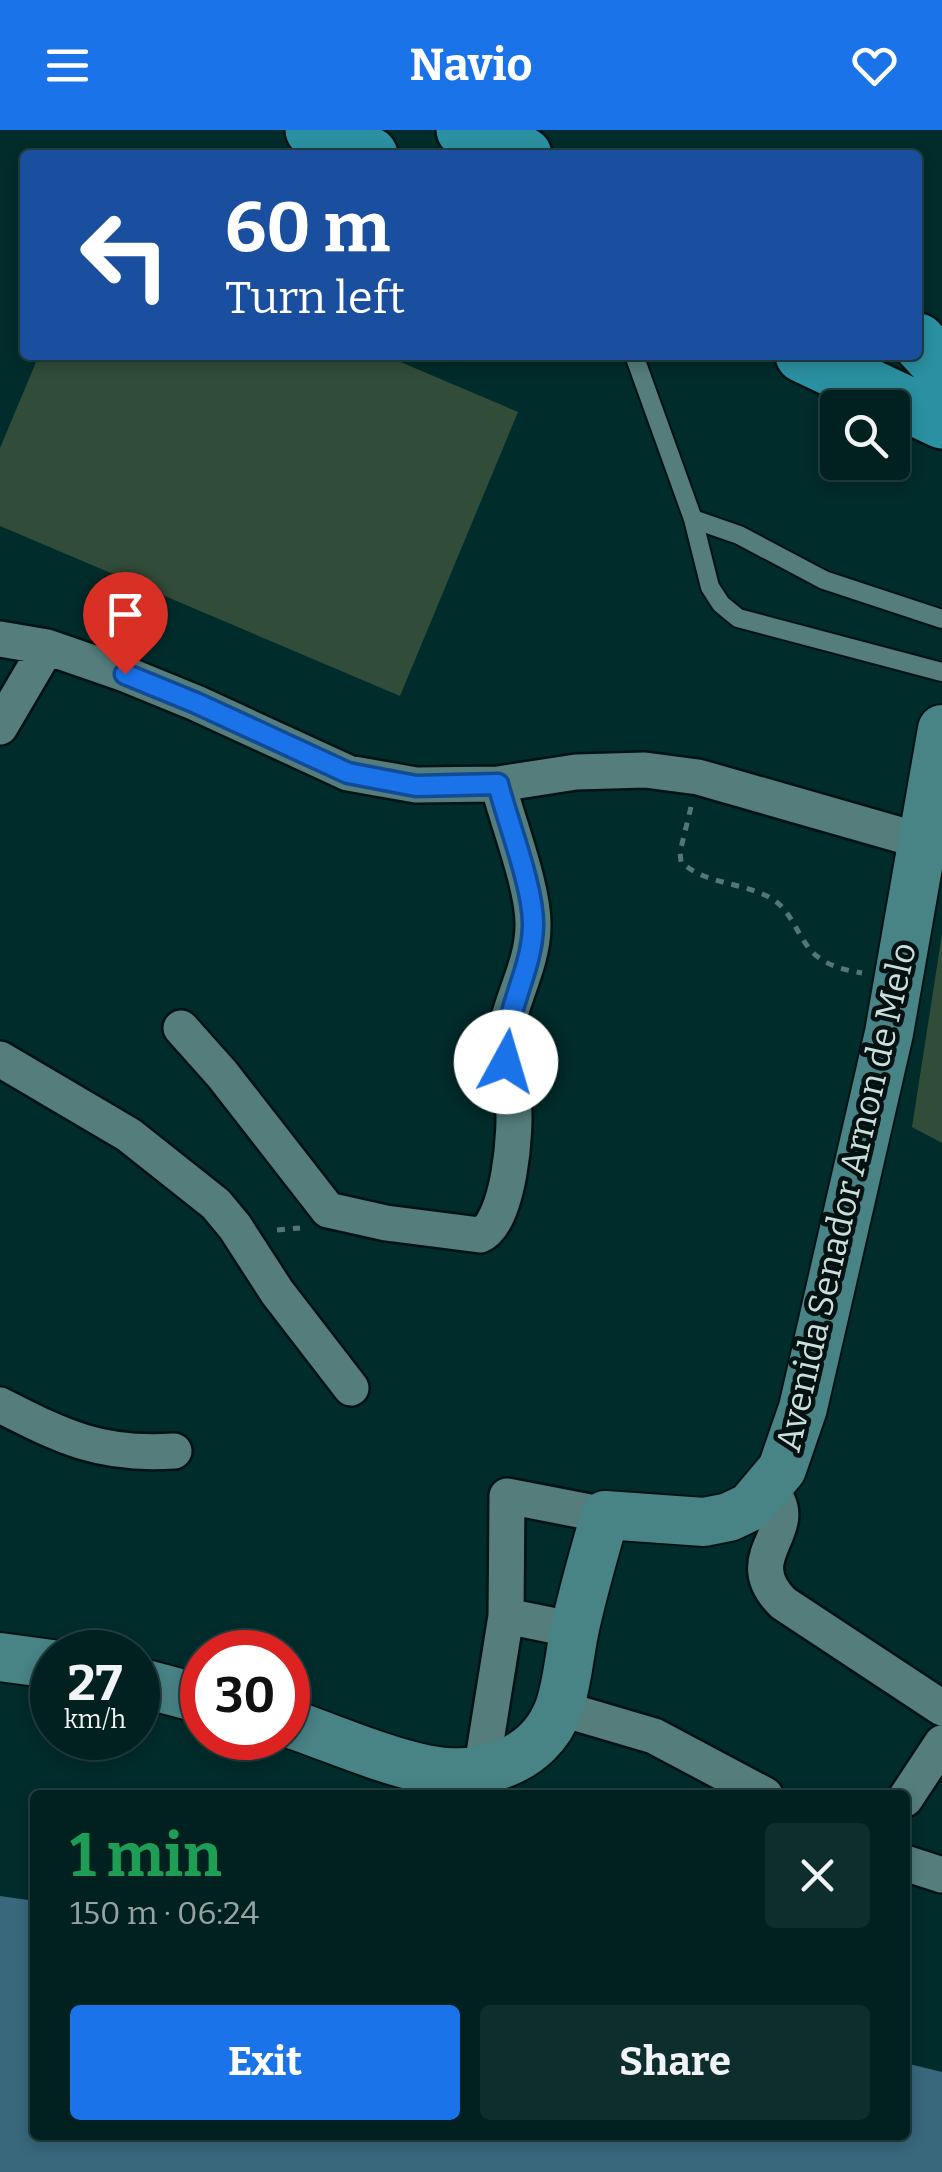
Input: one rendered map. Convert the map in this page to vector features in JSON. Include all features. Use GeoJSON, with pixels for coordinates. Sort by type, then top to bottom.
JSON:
{"type":"FeatureCollection","features":[{"type":"Feature","properties":{"kind":"highway"},"geometry":{"type":"LineString","coordinates":[[313,130],[359,150]]}},
{"type":"Feature","properties":{"kind":"highway"},"geometry":{"type":"LineString","coordinates":[[464,130],[512,150]]}},
{"type":"Feature","properties":{"kind":"highway"},"geometry":{"type":"LineString","coordinates":[[922,345],[942,367]]}},
{"type":"Feature","properties":{"kind":"highway"},"geometry":{"type":"LineString","coordinates":[[814,360],[942,421]]}},
{"type":"Feature","properties":{"kind":"street"},"geometry":{"type":"LineString","coordinates":[[0,638],[47,646],[196,703],[348,773],[416,786],[498,784],[645,770],[698,777],[924,842]]}},
{"type":"Feature","properties":{"kind":"street"},"geometry":{"type":"LineString","coordinates":[[0,727],[47,646]]}},
{"type":"Feature","properties":{"kind":"street","name":"Avenida Senador Arnon de Melo"},"geometry":{"type":"LineString","coordinates":[[481,1772],[506,1616],[507,1496],[604,1515],[704,1522],[730,1517],[750,1507],[782,1469],[803,1408],[899,982],[942,728]]}},
{"type":"Feature","properties":{"kind":"street"},"geometry":{"type":"LineString","coordinates":[[182,1028],[328,1210],[386,1223],[480,1235],[495,1224],[514,1140],[514,1100],[504,1040],[533,928],[530,900],[498,784]]}},
{"type":"Feature","properties":{"kind":"street"},"geometry":{"type":"LineString","coordinates":[[0,1059],[129,1136],[216,1204],[351,1388]]}},
{"type":"Feature","properties":{"kind":"street"},"geometry":{"type":"LineString","coordinates":[[0,1405],[64,1437],[101,1448],[136,1454],[174,1451]]}},
{"type":"Feature","properties":{"kind":"street"},"geometry":{"type":"LineString","coordinates":[[768,1489],[778,1498],[782,1515],[766,1559],[764,1577],[771,1591],[782,1603],[942,1708]]}},
{"type":"Feature","properties":{"kind":"street"},"geometry":{"type":"LineString","coordinates":[[310,1730],[426,1769],[481,1772],[526,1752],[547,1730],[559,1708],[574,1630],[604,1515]]}},
{"type":"Feature","properties":{"kind":"street"},"geometry":{"type":"LineString","coordinates":[[506,1616],[574,1630]]}},
{"type":"Feature","properties":{"kind":"street"},"geometry":{"type":"LineString","coordinates":[[0,1657],[30,1661]]}},
{"type":"Feature","properties":{"kind":"street"},"geometry":{"type":"LineString","coordinates":[[559,1708],[654,1736],[756,1790]]}},
{"type":"Feature","properties":{"kind":"street"},"geometry":{"type":"LineString","coordinates":[[910,1791],[942,1743]]}},
{"type":"Feature","properties":{"kind":"street"},"geometry":{"type":"LineString","coordinates":[[910,1864],[942,1875]]}},
{"type":"Feature","properties":{"kind":"lane"},"geometry":{"type":"LineString","coordinates":[[636,360],[693,519],[710,587],[721,604],[738,618],[942,672]]}},
{"type":"Feature","properties":{"kind":"lane"},"geometry":{"type":"LineString","coordinates":[[693,519],[739,535],[824,580],[942,619]]}},
{"type":"Feature","properties":{"kind":"path"},"geometry":{"type":"LineString","coordinates":[[698,777],[681,862],[700,874],[766,896],[783,906],[814,955],[835,968],[899,982]]}},
{"type":"Feature","properties":{"kind":"path"},"geometry":{"type":"LineString","coordinates":[[241,1236],[257,1230],[298,1230],[328,1210]]}},
{"type":"Feature","properties":{"kind":"green space"},"geometry":{"type":"Polygon","coordinates":[[[37,360],[396,360],[518,412],[400,696],[0,526],[0,448],[37,360]]]}},
{"type":"Feature","properties":{"kind":"green space"},"geometry":{"type":"Polygon","coordinates":[[[942,934],[942,1143],[912,1127],[942,934]]]}},
{"type":"Feature","properties":{"kind":"water"},"geometry":{"type":"Polygon","coordinates":[[[0,1896],[30,1900],[30,2140],[910,2140],[910,2064],[942,2072],[942,2172],[0,2172],[0,1896]]]}},
{"type":"Feature","properties":{"kind":"route"},"geometry":{"type":"LineString","coordinates":[[125,674],[348,773],[416,786],[498,784],[530,900],[533,928],[504,1040],[506,1062]]}}]}
